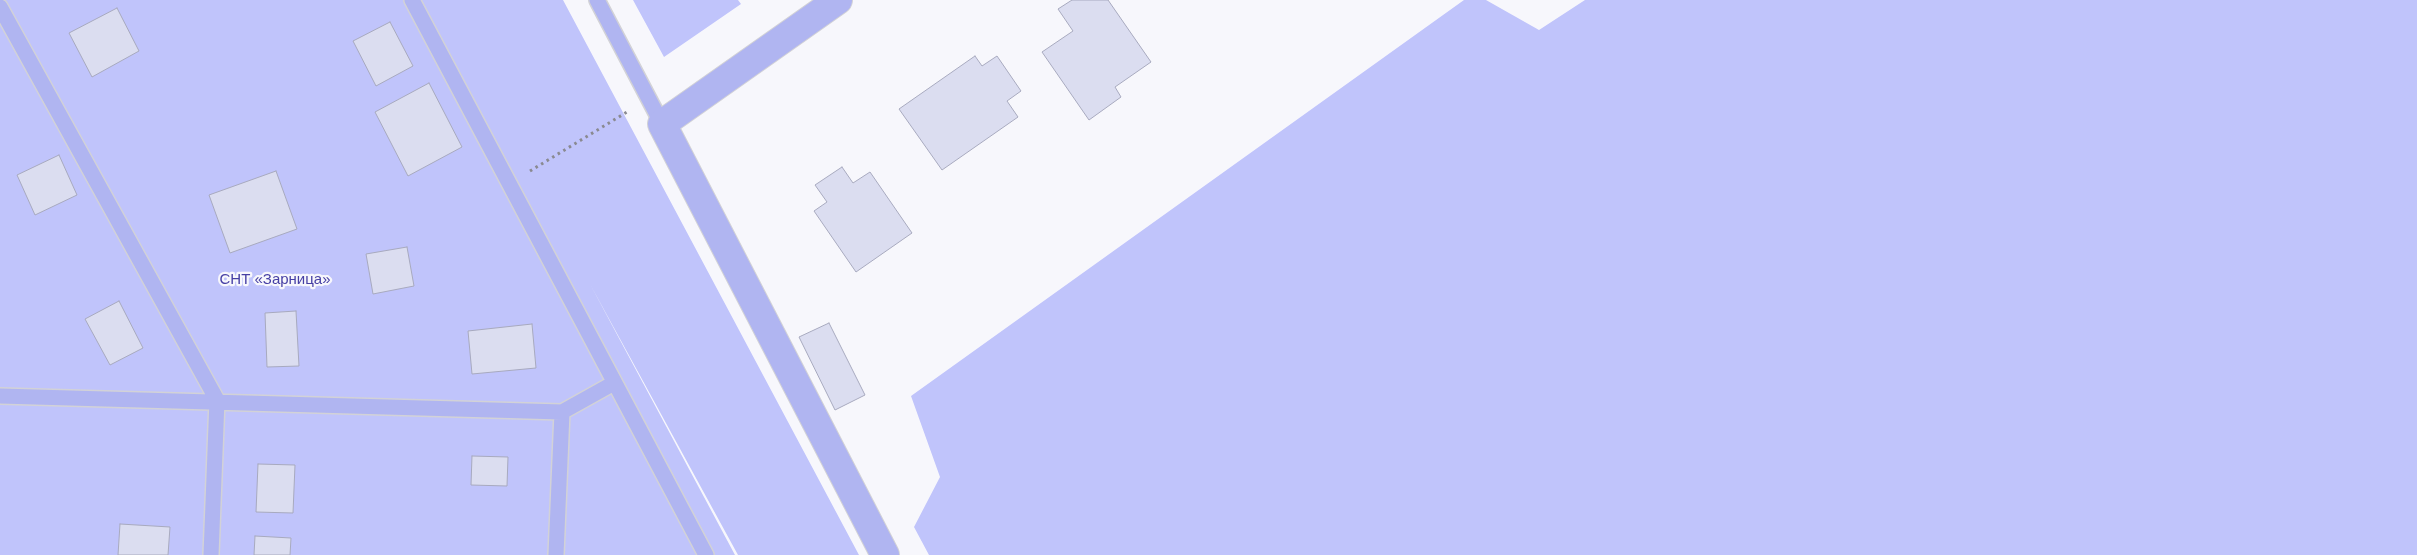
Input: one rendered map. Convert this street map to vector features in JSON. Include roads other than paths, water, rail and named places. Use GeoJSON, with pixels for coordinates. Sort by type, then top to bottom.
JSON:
{"type":"FeatureCollection","features":[{"type":"Feature","properties":{"kind":"street"},"geometry":{"type":"LineString","coordinates":[[838,0],[662,124],[885,555]]}},
{"type":"Feature","properties":{"kind":"lane"},"geometry":{"type":"LineString","coordinates":[[412,0],[706,555]]}},
{"type":"Feature","properties":{"kind":"lane"},"geometry":{"type":"LineString","coordinates":[[597,0],[662,124]]}},
{"type":"Feature","properties":{"kind":"lane"},"geometry":{"type":"LineString","coordinates":[[0,7],[217,400],[211,555]]}},
{"type":"Feature","properties":{"kind":"lane"},"geometry":{"type":"LineString","coordinates":[[0,396],[217,400],[562,412],[614,383]]}},
{"type":"Feature","properties":{"kind":"lane"},"geometry":{"type":"LineString","coordinates":[[556,555],[562,412]]}},
{"type":"Feature","properties":{"kind":"park label","name":"СНТ «Зарница»"},"geometry":{"type":"Point","coordinates":[275,280]}}]}
